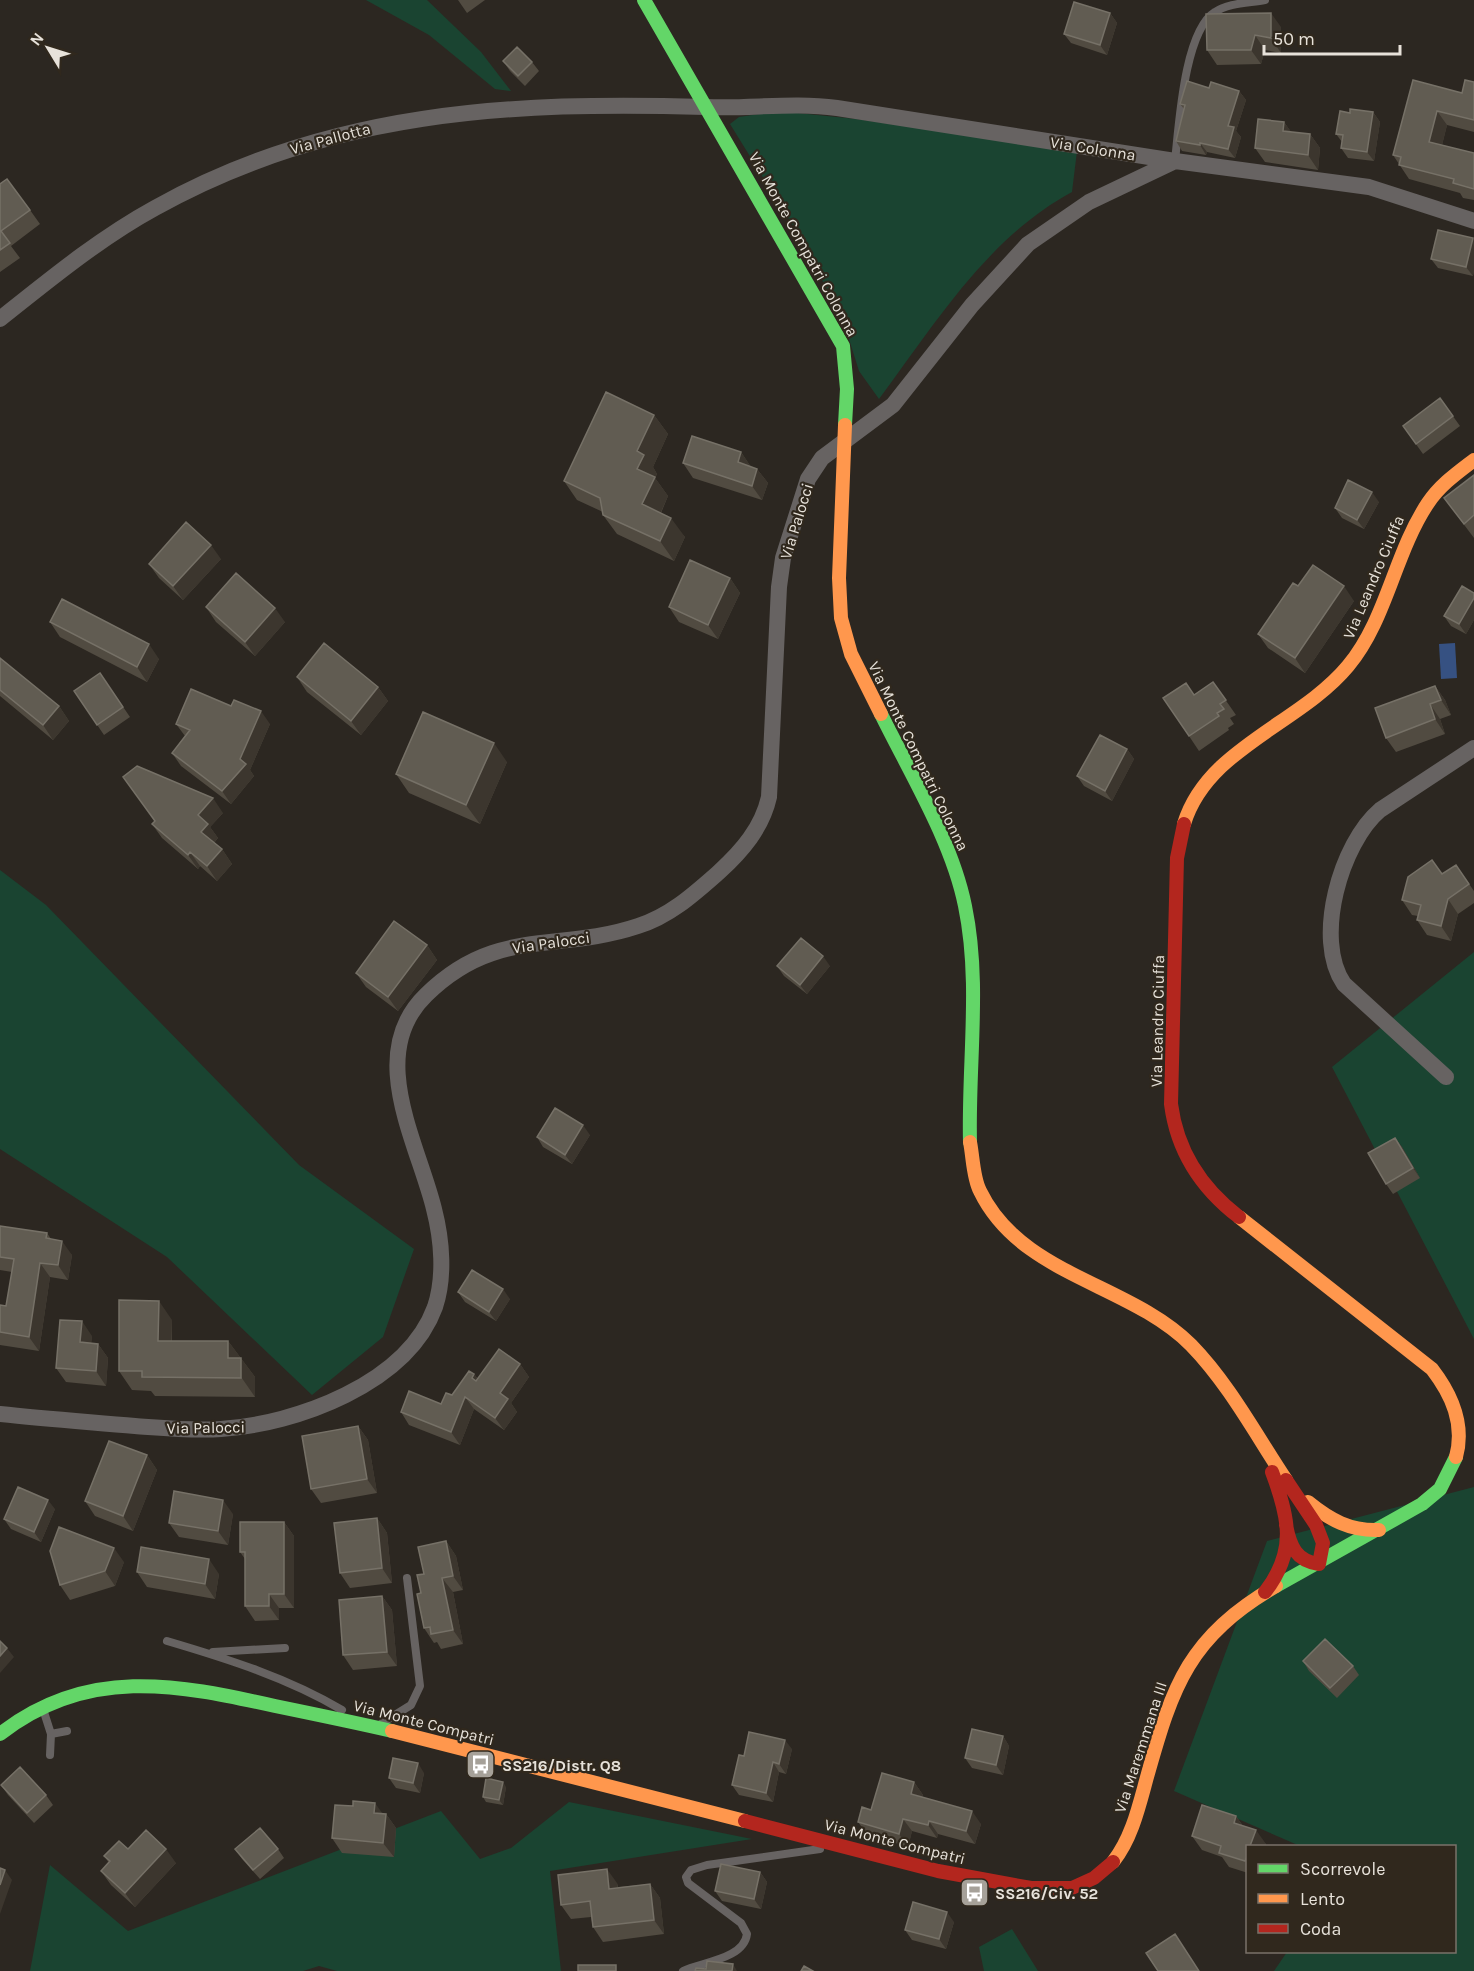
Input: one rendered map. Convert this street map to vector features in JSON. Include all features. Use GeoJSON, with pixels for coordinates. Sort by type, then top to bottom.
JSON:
{"type":"FeatureCollection","features":[{"type":"Feature","properties":{"kind":"main road","name":"Via Monte Compatri Colonna"},"geometry":{"type":"LineString","coordinates":[[644,0],[841,340],[847,377],[839,578],[845,638],[854,662],[949,856],[969,922],[973,969],[970,1141],[979,1190],[998,1219],[1027,1247],[1067,1272],[1142,1308],[1185,1338],[1214,1372],[1261,1446],[1290,1484],[1321,1537],[1324,1549],[1319,1564],[1305,1562],[1295,1553],[1278,1488],[1261,1446]]}},
{"type":"Feature","properties":{"kind":"main road","name":"Via Leandro Ciuffa"},"geometry":{"type":"LineString","coordinates":[[1379,1530],[1416,1509],[1449,1479],[1463,1451],[1461,1416],[1448,1389],[1425,1361],[1234,1213],[1209,1190],[1185,1157],[1174,1131],[1171,1104],[1177,858],[1185,819],[1194,798],[1206,784],[1236,757],[1320,695],[1353,661],[1372,628],[1419,513],[1439,487],[1474,460]]}},
{"type":"Feature","properties":{"kind":"main road","name":"Via Monte Compatri Colonna"},"geometry":{"type":"LineString","coordinates":[[1290,1484],[1313,1507],[1340,1525],[1362,1532],[1379,1530]]}},
{"type":"Feature","properties":{"kind":"main road","name":"Via Monte Compatri Colonna"},"geometry":{"type":"LineString","coordinates":[[1261,1596],[1279,1576],[1285,1564],[1288,1549],[1286,1525]]}},
{"type":"Feature","properties":{"kind":"main road","name":"Via Maremmana III"},"geometry":{"type":"LineString","coordinates":[[1018,1886],[1052,1891],[1070,1888],[1100,1873],[1118,1856],[1130,1833],[1167,1711],[1184,1672],[1215,1629],[1261,1596],[1379,1530]]}},
{"type":"Feature","properties":{"kind":"main road","name":"Via Monte Compatri"},"geometry":{"type":"LineString","coordinates":[[0,1734],[19,1719],[42,1707],[105,1689],[139,1685],[184,1689],[369,1725],[920,1866],[1018,1886]]}},
{"type":"Feature","properties":{"kind":"street","name":"Via Pallotta"},"geometry":{"type":"LineString","coordinates":[[0,319],[96,246],[155,208],[229,171],[321,139],[404,120],[472,112],[606,105],[708,108]]}},
{"type":"Feature","properties":{"kind":"street","name":"Via Colonna"},"geometry":{"type":"LineString","coordinates":[[708,108],[822,106],[1174,161],[1369,187],[1474,221]]}},
{"type":"Feature","properties":{"kind":"street","name":"Via Palocci"},"geometry":{"type":"LineString","coordinates":[[0,1414],[183,1429],[250,1426],[295,1416],[334,1401],[380,1373],[414,1342],[434,1307],[441,1259],[435,1210],[400,1093],[398,1054],[408,1019],[421,1000],[437,985],[466,965],[491,953],[530,943],[618,932],[665,914],[695,894],[734,858],[751,838],[762,819],[769,797],[779,587],[787,539],[814,467],[822,458],[893,405],[982,292],[1028,244],[1089,202],[1174,161]]}},
{"type":"Feature","properties":{"kind":"street"},"geometry":{"type":"LineString","coordinates":[[1446,1077],[1344,984],[1334,965],[1331,925],[1344,871],[1355,842],[1368,821],[1398,798],[1474,748]]}},
{"type":"Feature","properties":{"kind":"lane"},"geometry":{"type":"LineString","coordinates":[[1174,161],[1188,71],[1203,24],[1222,8],[1264,0]]}},
{"type":"Feature","properties":{"kind":"lane"},"geometry":{"type":"LineString","coordinates":[[167,1641],[206,1652],[304,1690],[369,1725],[411,1705],[420,1686],[407,1578]]}},
{"type":"Feature","properties":{"kind":"lane"},"geometry":{"type":"LineString","coordinates":[[206,1652],[285,1648]]}},
{"type":"Feature","properties":{"kind":"lane"},"geometry":{"type":"LineString","coordinates":[[42,1707],[51,1734],[50,1755]]}},
{"type":"Feature","properties":{"kind":"lane"},"geometry":{"type":"LineString","coordinates":[[51,1734],[67,1731]]}},
{"type":"Feature","properties":{"kind":"lane"},"geometry":{"type":"LineString","coordinates":[[683,1971],[733,1953],[744,1943],[747,1934],[741,1923],[688,1883],[686,1877],[691,1870],[707,1865],[843,1846]]}},
{"type":"Feature","properties":{"kind":"green space"},"geometry":{"type":"Polygon","coordinates":[[[366,0],[427,0],[481,52],[511,91],[495,89],[429,35],[366,0]]]}},
{"type":"Feature","properties":{"kind":"green space"},"geometry":{"type":"Polygon","coordinates":[[[778,111],[856,119],[1077,151],[1072,192],[1042,211],[1014,233],[988,258],[942,313],[879,399],[859,371],[844,323],[800,237],[730,124],[739,117],[778,111]]]}},
{"type":"Feature","properties":{"kind":"green space"},"geometry":{"type":"Polygon","coordinates":[[[0,870],[46,905],[299,1165],[414,1249],[383,1337],[312,1395],[167,1257],[0,1149],[0,870]]]}},
{"type":"Feature","properties":{"kind":"green space"},"geometry":{"type":"Polygon","coordinates":[[[1474,952],[1474,1339],[1332,1067],[1474,952]]]}},
{"type":"Feature","properties":{"kind":"green space"},"geometry":{"type":"Polygon","coordinates":[[[1474,1487],[1474,1971],[1274,1971],[1286,1953],[1456,1953],[1456,1845],[1298,1845],[1174,1791],[1267,1541],[1474,1487]]]}},
{"type":"Feature","properties":{"kind":"green space"},"geometry":{"type":"Polygon","coordinates":[[[569,1802],[752,1839],[550,1871],[561,1971],[337,1971],[319,1966],[303,1971],[30,1971],[50,1865],[128,1931],[441,1811],[480,1859],[511,1848],[569,1802]]]}},
{"type":"Feature","properties":{"kind":"green space"},"geometry":{"type":"Polygon","coordinates":[[[1012,1929],[1038,1971],[984,1971],[979,1947],[1012,1929]]]}},
{"type":"Feature","properties":{"kind":"water"},"geometry":{"type":"Polygon","coordinates":[[[1455,643],[1457,678],[1441,679],[1439,644],[1455,643]]]}},
{"type":"Feature","properties":{"kind":"building"},"geometry":{"type":"Polygon","coordinates":[[[1074,2],[1110,13],[1100,45],[1064,34],[1074,2]]]}},
{"type":"Feature","properties":{"kind":"building"},"geometry":{"type":"Polygon","coordinates":[[[1271,13],[1271,38],[1255,35],[1251,50],[1207,50],[1206,14],[1271,13]]]}},
{"type":"Feature","properties":{"kind":"building"},"geometry":{"type":"Polygon","coordinates":[[[517,47],[532,62],[518,76],[503,61],[517,47]]]}},
{"type":"Feature","properties":{"kind":"building"},"geometry":{"type":"Polygon","coordinates":[[[1413,80],[1462,93],[1465,80],[1474,82],[1474,120],[1437,111],[1429,142],[1474,153],[1474,189],[1453,183],[1454,179],[1399,165],[1401,157],[1393,155],[1413,80]]]}},
{"type":"Feature","properties":{"kind":"building"},"geometry":{"type":"Polygon","coordinates":[[[1187,81],[1209,88],[1211,82],[1239,91],[1228,126],[1234,127],[1228,149],[1176,141],[1185,105],[1180,104],[1187,81]]]}},
{"type":"Feature","properties":{"kind":"building"},"geometry":{"type":"Polygon","coordinates":[[[1350,109],[1373,112],[1367,152],[1341,148],[1343,135],[1336,134],[1340,111],[1350,113],[1350,109]]]}},
{"type":"Feature","properties":{"kind":"building"},"geometry":{"type":"Polygon","coordinates":[[[1258,119],[1284,122],[1283,131],[1310,134],[1308,155],[1255,148],[1258,119]]]}},
{"type":"Feature","properties":{"kind":"building"},"geometry":{"type":"Polygon","coordinates":[[[7,179],[30,210],[1,231],[10,243],[0,250],[0,184],[7,179]]]}},
{"type":"Feature","properties":{"kind":"building"},"geometry":{"type":"Polygon","coordinates":[[[1438,230],[1473,238],[1466,267],[1431,259],[1438,230]]]}},
{"type":"Feature","properties":{"kind":"building"},"geometry":{"type":"Polygon","coordinates":[[[606,392],[654,415],[637,451],[644,455],[637,469],[655,477],[642,504],[671,518],[660,541],[603,515],[600,498],[564,481],[606,392]]]}},
{"type":"Feature","properties":{"kind":"building"},"geometry":{"type":"Polygon","coordinates":[[[1440,398],[1453,416],[1416,444],[1403,426],[1440,398]]]}},
{"type":"Feature","properties":{"kind":"building"},"geometry":{"type":"Polygon","coordinates":[[[692,436],[741,452],[738,462],[757,469],[752,486],[683,463],[692,436]]]}},
{"type":"Feature","properties":{"kind":"building"},"geometry":{"type":"Polygon","coordinates":[[[1474,475],[1474,515],[1464,524],[1444,498],[1474,475]]]}},
{"type":"Feature","properties":{"kind":"building"},"geometry":{"type":"Polygon","coordinates":[[[1348,480],[1372,492],[1357,520],[1335,508],[1348,480]]]}},
{"type":"Feature","properties":{"kind":"building"},"geometry":{"type":"Polygon","coordinates":[[[186,522],[211,545],[173,586],[149,564],[186,522]]]}},
{"type":"Feature","properties":{"kind":"building"},"geometry":{"type":"Polygon","coordinates":[[[690,560],[730,578],[708,625],[669,607],[690,560]]]}},
{"type":"Feature","properties":{"kind":"building"},"geometry":{"type":"Polygon","coordinates":[[[1313,565],[1344,586],[1295,658],[1258,634],[1293,583],[1298,586],[1313,565]]]}},
{"type":"Feature","properties":{"kind":"building"},"geometry":{"type":"Polygon","coordinates":[[[236,573],[275,608],[245,642],[206,607],[236,573]]]}},
{"type":"Feature","properties":{"kind":"building"},"geometry":{"type":"Polygon","coordinates":[[[1462,586],[1474,593],[1474,598],[1459,624],[1444,616],[1462,586]]]}},
{"type":"Feature","properties":{"kind":"building"},"geometry":{"type":"Polygon","coordinates":[[[62,599],[149,644],[137,667],[50,622],[62,599]]]}},
{"type":"Feature","properties":{"kind":"building"},"geometry":{"type":"Polygon","coordinates":[[[324,643],[378,687],[351,721],[297,677],[324,643]]]}},
{"type":"Feature","properties":{"kind":"building"},"geometry":{"type":"Polygon","coordinates":[[[0,658],[59,706],[43,725],[0,690],[0,658]]]}},
{"type":"Feature","properties":{"kind":"building"},"geometry":{"type":"Polygon","coordinates":[[[100,673],[123,707],[97,725],[74,691],[100,673]]]}},
{"type":"Feature","properties":{"kind":"building"},"geometry":{"type":"Polygon","coordinates":[[[1213,682],[1226,700],[1220,704],[1224,709],[1217,713],[1219,716],[1189,736],[1163,698],[1186,683],[1194,695],[1213,682]]]}},
{"type":"Feature","properties":{"kind":"building"},"geometry":{"type":"Polygon","coordinates":[[[1435,686],[1441,700],[1430,704],[1435,719],[1386,738],[1375,708],[1435,686]]]}},
{"type":"Feature","properties":{"kind":"building"},"geometry":{"type":"Polygon","coordinates":[[[191,689],[231,706],[234,700],[261,711],[240,759],[246,764],[222,791],[172,753],[190,730],[176,724],[191,689]]]}},
{"type":"Feature","properties":{"kind":"building"},"geometry":{"type":"Polygon","coordinates":[[[423,712],[494,743],[466,805],[396,774],[423,712]]]}},
{"type":"Feature","properties":{"kind":"building"},"geometry":{"type":"Polygon","coordinates":[[[1100,735],[1127,749],[1105,791],[1077,776],[1100,735]]]}},
{"type":"Feature","properties":{"kind":"building"},"geometry":{"type":"Polygon","coordinates":[[[137,766],[213,798],[198,815],[208,824],[201,832],[222,849],[207,866],[190,852],[188,855],[152,824],[155,821],[123,777],[137,766]]]}},
{"type":"Feature","properties":{"kind":"building"},"geometry":{"type":"Polygon","coordinates":[[[1432,860],[1442,874],[1456,865],[1469,884],[1448,899],[1441,926],[1417,920],[1421,905],[1402,900],[1408,877],[1432,860]]]}},
{"type":"Feature","properties":{"kind":"building"},"geometry":{"type":"Polygon","coordinates":[[[394,921],[427,945],[388,997],[356,973],[394,921]]]}},
{"type":"Feature","properties":{"kind":"building"},"geometry":{"type":"Polygon","coordinates":[[[801,938],[823,956],[800,985],[777,966],[801,938]]]}},
{"type":"Feature","properties":{"kind":"building"},"geometry":{"type":"Polygon","coordinates":[[[555,1108],[583,1125],[565,1155],[537,1137],[555,1108]]]}},
{"type":"Feature","properties":{"kind":"building"},"geometry":{"type":"Polygon","coordinates":[[[1395,1138],[1413,1168],[1386,1184],[1368,1153],[1395,1138]]]}},
{"type":"Feature","properties":{"kind":"building"},"geometry":{"type":"Polygon","coordinates":[[[0,1226],[47,1233],[46,1238],[62,1241],[58,1265],[40,1263],[29,1337],[0,1332],[0,1305],[6,1306],[14,1259],[0,1257],[0,1226]]]}},
{"type":"Feature","properties":{"kind":"building"},"geometry":{"type":"Polygon","coordinates":[[[472,1270],[503,1289],[489,1312],[458,1292],[472,1270]]]}},
{"type":"Feature","properties":{"kind":"building"},"geometry":{"type":"Polygon","coordinates":[[[119,1300],[159,1301],[158,1341],[228,1341],[228,1358],[241,1358],[241,1378],[142,1377],[142,1371],[119,1371],[119,1300]]]}},
{"type":"Feature","properties":{"kind":"building"},"geometry":{"type":"Polygon","coordinates":[[[60,1320],[82,1321],[80,1342],[98,1344],[96,1371],[56,1368],[60,1320]]]}},
{"type":"Feature","properties":{"kind":"building"},"geometry":{"type":"Polygon","coordinates":[[[499,1349],[520,1364],[500,1393],[508,1399],[495,1418],[465,1397],[451,1432],[401,1412],[409,1391],[441,1404],[446,1393],[452,1395],[469,1371],[474,1374],[472,1378],[476,1381],[499,1349]]]}},
{"type":"Feature","properties":{"kind":"building"},"geometry":{"type":"Polygon","coordinates":[[[358,1426],[367,1479],[311,1489],[302,1436],[358,1426]]]}},
{"type":"Feature","properties":{"kind":"building"},"geometry":{"type":"Polygon","coordinates":[[[109,1441],[147,1455],[123,1516],[85,1501],[109,1441]]]}},
{"type":"Feature","properties":{"kind":"building"},"geometry":{"type":"Polygon","coordinates":[[[18,1487],[48,1500],[34,1532],[4,1519],[18,1487]]]}},
{"type":"Feature","properties":{"kind":"building"},"geometry":{"type":"Polygon","coordinates":[[[174,1491],[223,1500],[218,1531],[169,1523],[174,1491]]]}},
{"type":"Feature","properties":{"kind":"building"},"geometry":{"type":"Polygon","coordinates":[[[377,1518],[382,1568],[340,1573],[334,1523],[377,1518]]]}},
{"type":"Feature","properties":{"kind":"building"},"geometry":{"type":"Polygon","coordinates":[[[240,1522],[284,1522],[284,1594],[269,1594],[269,1606],[245,1606],[245,1552],[240,1552],[240,1522]]]}},
{"type":"Feature","properties":{"kind":"building"},"geometry":{"type":"Polygon","coordinates":[[[59,1527],[114,1548],[105,1571],[60,1585],[50,1551],[59,1527]]]}},
{"type":"Feature","properties":{"kind":"building"},"geometry":{"type":"Polygon","coordinates":[[[446,1541],[453,1576],[442,1578],[453,1630],[431,1634],[430,1627],[424,1628],[417,1594],[421,1593],[417,1575],[424,1574],[418,1547],[446,1541]]]}},
{"type":"Feature","properties":{"kind":"building"},"geometry":{"type":"Polygon","coordinates":[[[141,1547],[209,1559],[205,1584],[137,1572],[141,1547]]]}},
{"type":"Feature","properties":{"kind":"building"},"geometry":{"type":"Polygon","coordinates":[[[382,1596],[387,1652],[343,1655],[339,1600],[382,1596]]]}},
{"type":"Feature","properties":{"kind":"building"},"geometry":{"type":"Polygon","coordinates":[[[1325,1639],[1353,1666],[1330,1688],[1303,1661],[1325,1639]]]}},
{"type":"Feature","properties":{"kind":"building"},"geometry":{"type":"Polygon","coordinates":[[[0,1641],[7,1648],[0,1656],[0,1641]]]}},
{"type":"Feature","properties":{"kind":"building"},"geometry":{"type":"Polygon","coordinates":[[[972,1729],[1003,1736],[996,1765],[965,1758],[972,1729]]]}},
{"type":"Feature","properties":{"kind":"building"},"geometry":{"type":"Polygon","coordinates":[[[749,1732],[785,1740],[779,1764],[773,1762],[766,1793],[732,1785],[739,1755],[744,1756],[749,1732]]]}},
{"type":"Feature","properties":{"kind":"building"},"geometry":{"type":"Polygon","coordinates":[[[393,1758],[418,1763],[413,1783],[389,1778],[393,1758]]]}},
{"type":"Feature","properties":{"kind":"building"},"geometry":{"type":"Polygon","coordinates":[[[20,1767],[46,1795],[27,1813],[1,1785],[20,1767]]]}},
{"type":"Feature","properties":{"kind":"building"},"geometry":{"type":"Polygon","coordinates":[[[882,1773],[914,1782],[911,1794],[972,1811],[966,1831],[929,1821],[928,1825],[903,1819],[899,1834],[858,1822],[862,1807],[871,1810],[882,1773]]]}},
{"type":"Feature","properties":{"kind":"building"},"geometry":{"type":"Polygon","coordinates":[[[486,1778],[503,1782],[499,1800],[483,1797],[486,1778]]]}},
{"type":"Feature","properties":{"kind":"building"},"geometry":{"type":"Polygon","coordinates":[[[353,1801],[375,1803],[374,1813],[386,1814],[383,1843],[332,1838],[335,1805],[353,1806],[353,1801]]]}},
{"type":"Feature","properties":{"kind":"building"},"geometry":{"type":"Polygon","coordinates":[[[1202,1805],[1236,1816],[1234,1823],[1256,1830],[1250,1845],[1246,1845],[1245,1861],[1219,1853],[1221,1846],[1192,1836],[1202,1805]]]}},
{"type":"Feature","properties":{"kind":"building"},"geometry":{"type":"Polygon","coordinates":[[[260,1828],[278,1849],[253,1870],[235,1849],[260,1828]]]}},
{"type":"Feature","properties":{"kind":"building"},"geometry":{"type":"Polygon","coordinates":[[[146,1830],[166,1849],[125,1893],[101,1871],[110,1861],[104,1856],[119,1841],[128,1849],[146,1830]]]}},
{"type":"Feature","properties":{"kind":"building"},"geometry":{"type":"Polygon","coordinates":[[[721,1864],[760,1872],[754,1899],[715,1891],[721,1864]]]}},
{"type":"Feature","properties":{"kind":"building"},"geometry":{"type":"Polygon","coordinates":[[[0,1868],[5,1870],[0,1885],[0,1868]]]}},
{"type":"Feature","properties":{"kind":"building"},"geometry":{"type":"Polygon","coordinates":[[[607,1869],[609,1889],[650,1884],[654,1920],[593,1927],[590,1901],[561,1905],[558,1875],[607,1869]]]}},
{"type":"Feature","properties":{"kind":"building"},"geometry":{"type":"Polygon","coordinates":[[[913,1902],[947,1912],[939,1939],[905,1930],[913,1902]]]}},
{"type":"Feature","properties":{"kind":"building"},"geometry":{"type":"Polygon","coordinates":[[[1175,1934],[1199,1971],[1158,1971],[1146,1953],[1175,1934]]]}},
{"type":"Feature","properties":{"kind":"building"},"geometry":{"type":"Polygon","coordinates":[[[707,1961],[733,1964],[732,1971],[695,1971],[696,1968],[706,1969],[707,1961]]]}},
{"type":"Feature","properties":{"kind":"building"},"geometry":{"type":"Polygon","coordinates":[[[578,1965],[616,1965],[616,1971],[578,1971],[578,1965]]]}},
{"type":"Feature","properties":{"kind":"building"},"geometry":{"type":"Polygon","coordinates":[[[804,1966],[813,1971],[801,1971],[804,1966]]]}},
{"type":"Feature","properties":{"kind":"traffic: fast"},"geometry":{"type":"LineString","coordinates":[[644,0],[843,346],[847,389],[845,425]]}},
{"type":"Feature","properties":{"kind":"traffic: fast"},"geometry":{"type":"LineString","coordinates":[[881,714],[940,832],[959,882],[965,906],[970,935],[973,994],[970,1142]]}},
{"type":"Feature","properties":{"kind":"traffic: fast"},"geometry":{"type":"LineString","coordinates":[[1276,1586],[1422,1504],[1440,1489],[1456,1457]]}},
{"type":"Feature","properties":{"kind":"traffic: fast"},"geometry":{"type":"LineString","coordinates":[[0,1734],[33,1712],[66,1698],[99,1689],[133,1686],[167,1687],[238,1698],[392,1731]]}},
{"type":"Feature","properties":{"kind":"traffic: slow"},"geometry":{"type":"LineString","coordinates":[[845,425],[839,578],[841,618],[851,654],[881,714]]}},
{"type":"Feature","properties":{"kind":"traffic: slow"},"geometry":{"type":"LineString","coordinates":[[1184,824],[1196,798],[1213,775],[1233,756],[1328,686],[1348,666],[1372,628],[1407,543],[1428,503],[1443,485],[1474,460]]}},
{"type":"Feature","properties":{"kind":"traffic: slow"},"geometry":{"type":"LineString","coordinates":[[970,1142],[978,1186],[998,1219],[1022,1242],[1048,1261],[1138,1307],[1166,1324],[1191,1345],[1230,1393],[1286,1480]]}},
{"type":"Feature","properties":{"kind":"traffic: slow"},"geometry":{"type":"LineString","coordinates":[[1239,1217],[1432,1369],[1455,1410],[1459,1433],[1456,1457]]}},
{"type":"Feature","properties":{"kind":"traffic: slow"},"geometry":{"type":"LineString","coordinates":[[1308,1502],[1341,1523],[1359,1529],[1379,1530]]}},
{"type":"Feature","properties":{"kind":"traffic: slow"},"geometry":{"type":"LineString","coordinates":[[1113,1862],[1130,1832],[1166,1715],[1176,1689],[1189,1666],[1204,1644],[1223,1624],[1276,1586]]}},
{"type":"Feature","properties":{"kind":"traffic: slow"},"geometry":{"type":"LineString","coordinates":[[392,1731],[745,1821]]}},
{"type":"Feature","properties":{"kind":"traffic: jam"},"geometry":{"type":"LineString","coordinates":[[1184,824],[1177,858],[1171,1104],[1179,1137],[1193,1167],[1213,1194],[1239,1217]]}},
{"type":"Feature","properties":{"kind":"traffic: jam"},"geometry":{"type":"LineString","coordinates":[[1265,1592],[1282,1562],[1287,1534],[1283,1504],[1272,1472]]}},
{"type":"Feature","properties":{"kind":"traffic: jam"},"geometry":{"type":"LineString","coordinates":[[1286,1480],[1316,1525],[1323,1543],[1319,1564],[1305,1560],[1295,1551],[1286,1525]]}},
{"type":"Feature","properties":{"kind":"traffic: jam"},"geometry":{"type":"LineString","coordinates":[[745,1821],[938,1871],[1031,1888],[1072,1888],[1094,1878],[1113,1862]]}},
{"type":"Feature","properties":{"kind":"place","name":"SS216/Distr. Q8"},"geometry":{"type":"Point","coordinates":[481,1765]}},
{"type":"Feature","properties":{"kind":"place","name":"SS216/Civ. 52"},"geometry":{"type":"Point","coordinates":[974,1893]}}]}
